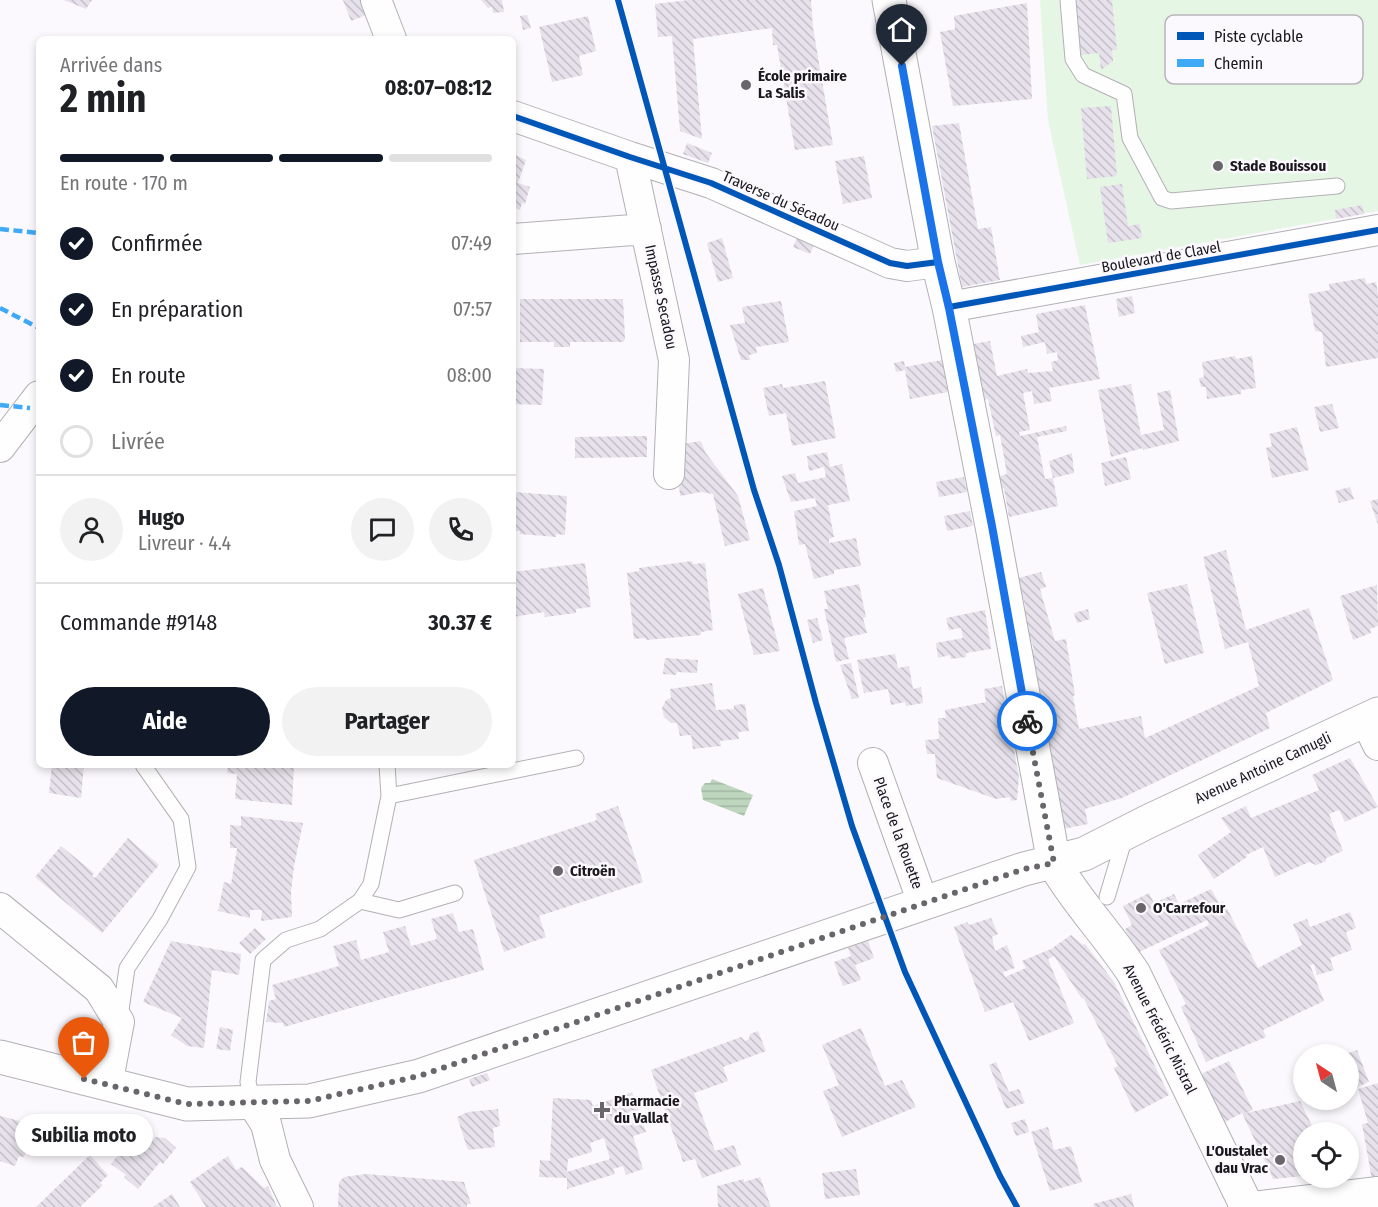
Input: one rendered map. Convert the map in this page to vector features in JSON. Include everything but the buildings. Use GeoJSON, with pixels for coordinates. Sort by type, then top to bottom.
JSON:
{"type":"FeatureCollection","features":[{"type":"Feature","properties":{"kind":"main road","name":"Avenue Frédéric Mistral"},"geometry":{"type":"LineString","coordinates":[[889,0],[1054,863],[1068,888],[1120,952],[1134,974],[1247,1207]]}},
{"type":"Feature","properties":{"kind":"main road","name":"Avenue Antoine Camugli"},"geometry":{"type":"LineString","coordinates":[[5,1065],[107,1085],[187,1104],[309,1101],[419,1076],[1024,869],[1084,854],[1138,827],[1374,726]]}},
{"type":"Feature","properties":{"kind":"street"},"geometry":{"type":"LineString","coordinates":[[376,0],[390,36]]}},
{"type":"Feature","properties":{"kind":"street","name":"Traverse du Sécadou"},"geometry":{"type":"LineString","coordinates":[[516,117],[711,183],[890,263],[908,266],[938,262]]}},
{"type":"Feature","properties":{"kind":"street","name":"Impasse Secadou"},"geometry":{"type":"LineString","coordinates":[[630,157],[674,360],[669,474]]}},
{"type":"Feature","properties":{"kind":"street"},"geometry":{"type":"LineString","coordinates":[[516,239],[646,229]]}},
{"type":"Feature","properties":{"kind":"street","name":"Boulevard de Clavel"},"geometry":{"type":"LineString","coordinates":[[949,308],[1378,230]]}},
{"type":"Feature","properties":{"kind":"street"},"geometry":{"type":"LineString","coordinates":[[0,447],[36,400]]}},
{"type":"Feature","properties":{"kind":"street","name":"Place de la Rouette"},"geometry":{"type":"LineString","coordinates":[[873,763],[923,903]]}},
{"type":"Feature","properties":{"kind":"street"},"geometry":{"type":"LineString","coordinates":[[0,908],[99,989],[119,1022],[107,1085]]}},
{"type":"Feature","properties":{"kind":"street"},"geometry":{"type":"LineString","coordinates":[[253,1104],[266,1124],[275,1160],[298,1207]]}},
{"type":"Feature","properties":{"kind":"street"},"geometry":{"type":"LineString","coordinates":[[1253,1207],[1378,1192]]}},
{"type":"Feature","properties":{"kind":"lane"},"geometry":{"type":"LineString","coordinates":[[1068,0],[1073,59],[1083,75],[1124,94],[1130,138],[1162,198],[1171,201],[1337,186]]}},
{"type":"Feature","properties":{"kind":"lane"},"geometry":{"type":"LineString","coordinates":[[389,796],[576,758]]}},
{"type":"Feature","properties":{"kind":"lane"},"geometry":{"type":"LineString","coordinates":[[119,1022],[127,968],[160,919],[188,867],[181,819],[144,768]]}},
{"type":"Feature","properties":{"kind":"lane"},"geometry":{"type":"LineString","coordinates":[[253,1104],[248,1082],[263,960],[286,940],[320,929],[360,901],[371,884],[389,796],[387,768]]}},
{"type":"Feature","properties":{"kind":"lane"},"geometry":{"type":"LineString","coordinates":[[1107,897],[1138,827]]}},
{"type":"Feature","properties":{"kind":"lane"},"geometry":{"type":"LineString","coordinates":[[360,901],[399,910],[455,893]]}},
{"type":"Feature","properties":{"kind":"shaded area","name":"Stade Bouissou"},"geometry":{"type":"Polygon","coordinates":[[[1040,0],[1378,0],[1378,211],[1080,265],[1048,120],[1040,0]]]}},
{"type":"Feature","properties":{"kind":"shaded area"},"geometry":{"type":"Polygon","coordinates":[[[712,779],[753,795],[744,816],[703,800],[701,788],[705,783],[710,783],[712,779]]]}},
{"type":"Feature","properties":{"kind":"marked path"},"geometry":{"type":"LineString","coordinates":[[0,229],[36,233]]}},
{"type":"Feature","properties":{"kind":"marked path"},"geometry":{"type":"LineString","coordinates":[[0,308],[36,326]]}},
{"type":"Feature","properties":{"kind":"marked path"},"geometry":{"type":"LineString","coordinates":[[0,405],[30,408]]}},
{"type":"Feature","properties":{"kind":"cycle path"},"geometry":{"type":"LineString","coordinates":[[618,0],[754,490],[779,565],[852,826],[905,972],[1000,1176],[1017,1207]]}},
{"type":"Feature","properties":{"kind":"cycle path"},"geometry":{"type":"LineString","coordinates":[[516,117],[711,183],[890,263],[907,266],[938,262]]}},
{"type":"Feature","properties":{"kind":"cycle path"},"geometry":{"type":"LineString","coordinates":[[949,307],[1378,230]]}},
{"type":"Feature","properties":{"kind":"way so far"},"geometry":{"type":"LineString","coordinates":[[84,1079],[187,1104],[309,1101],[419,1076],[1024,869],[1054,863],[1027,721]]}},
{"type":"Feature","properties":{"kind":"place","name":"École primaire La Salis"},"geometry":{"type":"Point","coordinates":[746,85]}},
{"type":"Feature","properties":{"kind":"place","name":"Stade Bouissou"},"geometry":{"type":"Point","coordinates":[1218,166]}},
{"type":"Feature","properties":{"kind":"place","name":"Citroën"},"geometry":{"type":"Point","coordinates":[558,871]}},
{"type":"Feature","properties":{"kind":"place","name":"O'Carrefour"},"geometry":{"type":"Point","coordinates":[1141,908]}},
{"type":"Feature","properties":{"kind":"place","name":"Subilia moto"},"geometry":{"type":"Point","coordinates":[84,1079]}},
{"type":"Feature","properties":{"kind":"place","name":"Pharmacie du Vallat"},"geometry":{"type":"Point","coordinates":[602,1110]}},
{"type":"Feature","properties":{"kind":"place","name":"L'Oustalet dau Vrac"},"geometry":{"type":"Point","coordinates":[1280,1160]}},
{"type":"Feature","properties":{"kind":"route"},"geometry":{"type":"LineString","coordinates":[[902,66],[938,262],[992,526],[1027,721]]}}]}
